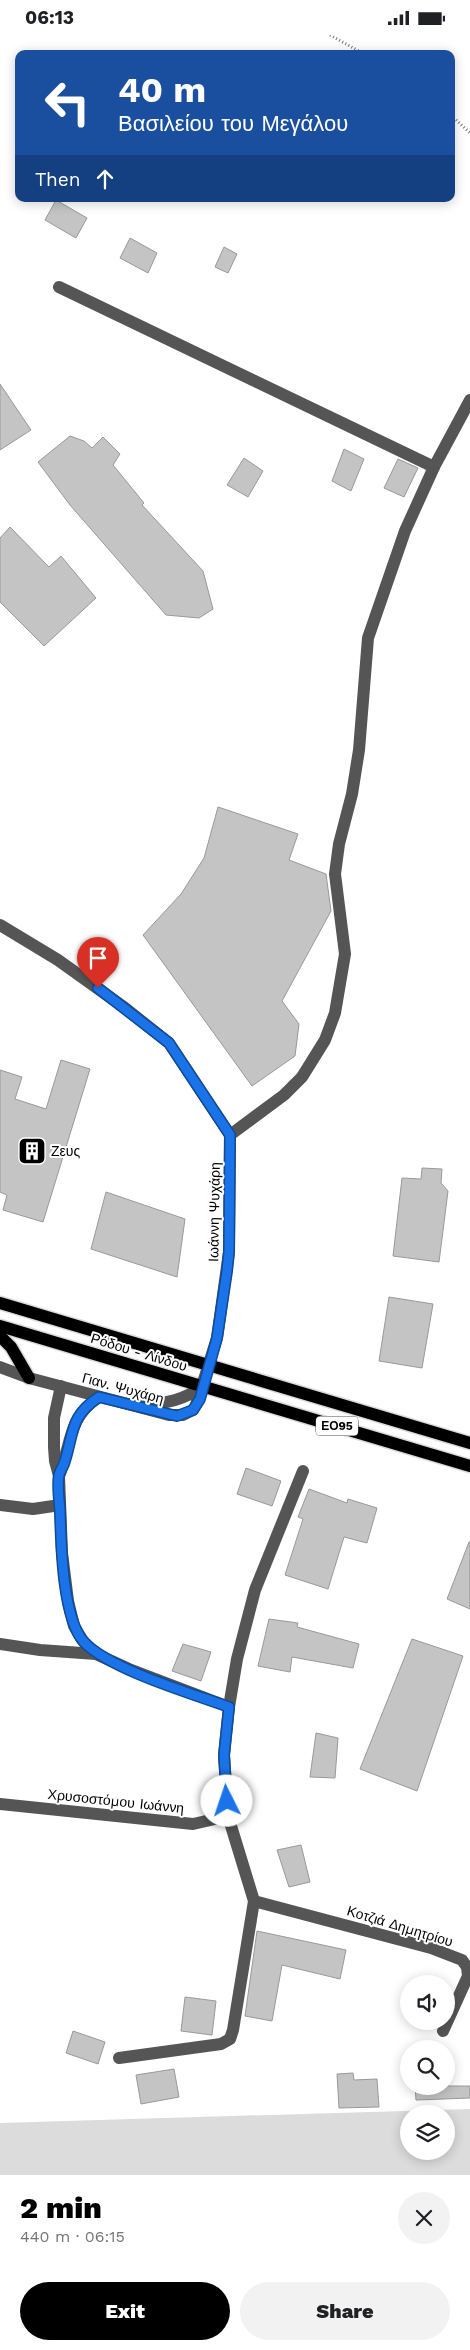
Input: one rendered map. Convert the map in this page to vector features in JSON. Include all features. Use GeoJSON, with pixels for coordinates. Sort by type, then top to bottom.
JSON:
{"type":"FeatureCollection","features":[{"type":"Feature","properties":{"kind":"main road","name":"Ρόδου - Λίνδου"},"geometry":{"type":"LineString","coordinates":[[0,1303],[470,1443]]}},
{"type":"Feature","properties":{"kind":"main road","name":"Ρόδου - Λίνδου"},"geometry":{"type":"LineString","coordinates":[[0,1326],[470,1466]]}},
{"type":"Feature","properties":{"kind":"main road"},"geometry":{"type":"LineString","coordinates":[[0,1336],[11,1347],[29,1378]]}},
{"type":"Feature","properties":{"kind":"street"},"geometry":{"type":"LineString","coordinates":[[59,287],[434,467]]}},
{"type":"Feature","properties":{"kind":"street"},"geometry":{"type":"LineString","coordinates":[[0,925],[58,959],[125,1007],[169,1043],[230,1135],[284,1095],[302,1077],[325,1040],[335,1013],[345,954],[335,874],[339,844],[352,794],[359,750],[368,638],[405,531],[434,467],[470,400]]}},
{"type":"Feature","properties":{"kind":"street","name":"Ιωάννη Ψυχάρη"},"geometry":{"type":"LineString","coordinates":[[210,1365],[217,1338],[229,1252],[230,1135]]}},
{"type":"Feature","properties":{"kind":"street"},"geometry":{"type":"LineString","coordinates":[[203,1386],[210,1365]]}},
{"type":"Feature","properties":{"kind":"street","name":"Γιαν. Ψυχάρη"},"geometry":{"type":"LineString","coordinates":[[0,1367],[29,1378],[121,1403],[151,1404],[174,1402],[190,1395],[203,1386]]}},
{"type":"Feature","properties":{"kind":"street"},"geometry":{"type":"LineString","coordinates":[[61,1386],[53,1432],[54,1461],[59,1476],[62,1553],[68,1601],[74,1626],[83,1641],[96,1654]]}},
{"type":"Feature","properties":{"kind":"street"},"geometry":{"type":"LineString","coordinates":[[59,1476],[65,1461],[72,1427],[83,1409],[99,1397]]}},
{"type":"Feature","properties":{"kind":"street"},"geometry":{"type":"LineString","coordinates":[[119,2058],[221,2044],[230,2039],[254,1901],[228,1816],[224,1755],[229,1707],[237,1659],[255,1590],[303,1471]]}},
{"type":"Feature","properties":{"kind":"street"},"geometry":{"type":"LineString","coordinates":[[0,1505],[33,1509],[60,1505]]}},
{"type":"Feature","properties":{"kind":"street"},"geometry":{"type":"LineString","coordinates":[[0,1644],[40,1650],[96,1654],[229,1707]]}},
{"type":"Feature","properties":{"kind":"street","name":"Χρυσοστόμου Ιωάννη"},"geometry":{"type":"LineString","coordinates":[[0,1804],[193,1824],[228,1816]]}},
{"type":"Feature","properties":{"kind":"street","name":"Κοτζιά Δημητρίου"},"geometry":{"type":"LineString","coordinates":[[254,1901],[431,1948],[462,1961],[467,1967],[468,1976],[443,2031]]}},
{"type":"Feature","properties":{"kind":"path"},"geometry":{"type":"LineString","coordinates":[[330,35],[357,50]]}},
{"type":"Feature","properties":{"kind":"path"},"geometry":{"type":"LineString","coordinates":[[455,119],[470,133]]}},
{"type":"Feature","properties":{"kind":"shaded area"},"geometry":{"type":"Polygon","coordinates":[[[455,2109],[470,2109],[470,2175],[0,2175],[0,2123],[400,2111],[400,2160],[455,2160],[455,2109]]]}},
{"type":"Feature","properties":{"kind":"building"},"geometry":{"type":"Polygon","coordinates":[[[55,202],[59,202],[87,218],[76,238],[45,220],[55,202]]]}},
{"type":"Feature","properties":{"kind":"building"},"geometry":{"type":"Polygon","coordinates":[[[130,238],[157,253],[148,273],[120,258],[130,238]]]}},
{"type":"Feature","properties":{"kind":"building"},"geometry":{"type":"Polygon","coordinates":[[[224,247],[237,254],[228,273],[215,267],[224,247]]]}},
{"type":"Feature","properties":{"kind":"building"},"geometry":{"type":"Polygon","coordinates":[[[0,384],[31,430],[0,450],[0,384]]]}},
{"type":"Feature","properties":{"kind":"building"},"geometry":{"type":"Polygon","coordinates":[[[70,436],[84,441],[92,448],[103,437],[120,454],[113,465],[144,503],[142,505],[203,571],[213,609],[199,618],[166,615],[70,505],[38,462],[70,436]]]}},
{"type":"Feature","properties":{"kind":"building"},"geometry":{"type":"Polygon","coordinates":[[[344,449],[364,459],[351,491],[332,481],[344,449]]]}},
{"type":"Feature","properties":{"kind":"building"},"geometry":{"type":"Polygon","coordinates":[[[244,458],[263,471],[248,497],[227,485],[244,458]]]}},
{"type":"Feature","properties":{"kind":"building"},"geometry":{"type":"Polygon","coordinates":[[[398,459],[418,468],[404,497],[384,488],[398,459]]]}},
{"type":"Feature","properties":{"kind":"building"},"geometry":{"type":"Polygon","coordinates":[[[10,527],[49,567],[61,556],[96,598],[44,646],[0,602],[0,538],[10,527]]]}},
{"type":"Feature","properties":{"kind":"building"},"geometry":{"type":"Polygon","coordinates":[[[218,807],[298,834],[289,860],[326,874],[331,911],[282,1001],[299,1024],[295,1056],[252,1086],[143,935],[181,894],[204,858],[218,807]]]}},
{"type":"Feature","properties":{"kind":"building","name":"Ζευς"},"geometry":{"type":"Polygon","coordinates":[[[61,1060],[90,1069],[43,1222],[3,1210],[7,1195],[0,1192],[0,1070],[22,1077],[15,1099],[46,1109],[61,1060]]]}},
{"type":"Feature","properties":{"kind":"building"},"geometry":{"type":"Polygon","coordinates":[[[422,1168],[442,1169],[441,1183],[448,1191],[439,1262],[393,1256],[402,1178],[421,1179],[422,1168]]]}},
{"type":"Feature","properties":{"kind":"building"},"geometry":{"type":"Polygon","coordinates":[[[106,1192],[185,1219],[177,1277],[91,1249],[106,1192]]]}},
{"type":"Feature","properties":{"kind":"building"},"geometry":{"type":"Polygon","coordinates":[[[389,1297],[433,1304],[422,1368],[379,1361],[389,1297]]]}},
{"type":"Feature","properties":{"kind":"building"},"geometry":{"type":"Polygon","coordinates":[[[246,1468],[281,1481],[272,1506],[237,1494],[246,1468]]]}},
{"type":"Feature","properties":{"kind":"building"},"geometry":{"type":"Polygon","coordinates":[[[309,1489],[347,1503],[348,1499],[377,1508],[367,1543],[344,1537],[328,1589],[285,1575],[303,1519],[298,1517],[309,1489]]]}},
{"type":"Feature","properties":{"kind":"building"},"geometry":{"type":"Polygon","coordinates":[[[470,1542],[470,1609],[447,1599],[470,1542]]]}},
{"type":"Feature","properties":{"kind":"building"},"geometry":{"type":"Polygon","coordinates":[[[269,1619],[298,1623],[297,1627],[359,1644],[353,1668],[292,1657],[290,1672],[258,1666],[269,1619]]]}},
{"type":"Feature","properties":{"kind":"building"},"geometry":{"type":"Polygon","coordinates":[[[412,1639],[463,1656],[417,1791],[360,1769],[412,1639]]]}},
{"type":"Feature","properties":{"kind":"building"},"geometry":{"type":"Polygon","coordinates":[[[183,1644],[211,1652],[201,1681],[172,1671],[183,1644]]]}},
{"type":"Feature","properties":{"kind":"building"},"geometry":{"type":"Polygon","coordinates":[[[316,1733],[338,1738],[335,1778],[310,1777],[316,1733]]]}},
{"type":"Feature","properties":{"kind":"building"},"geometry":{"type":"Polygon","coordinates":[[[301,1845],[310,1882],[289,1887],[277,1850],[301,1845]]]}},
{"type":"Feature","properties":{"kind":"building"},"geometry":{"type":"Polygon","coordinates":[[[257,1931],[346,1950],[340,1979],[282,1965],[272,2021],[245,2016],[257,1931]]]}},
{"type":"Feature","properties":{"kind":"building"},"geometry":{"type":"Polygon","coordinates":[[[185,1997],[216,2001],[212,2035],[181,2031],[185,1997]]]}},
{"type":"Feature","properties":{"kind":"building"},"geometry":{"type":"Polygon","coordinates":[[[73,2031],[105,2042],[98,2064],[66,2053],[73,2031]]]}},
{"type":"Feature","properties":{"kind":"building"},"geometry":{"type":"Polygon","coordinates":[[[174,2069],[179,2097],[141,2104],[136,2075],[174,2069]]]}},
{"type":"Feature","properties":{"kind":"building"},"geometry":{"type":"Polygon","coordinates":[[[353,2073],[354,2080],[377,2079],[379,2107],[339,2108],[337,2074],[353,2073]]]}},
{"type":"Feature","properties":{"kind":"building"},"geometry":{"type":"Polygon","coordinates":[[[455,2086],[470,2086],[470,2098],[416,2100],[416,2095],[455,2095],[455,2086]]]}},
{"type":"Feature","properties":{"kind":"place","name":"Ζευς"},"geometry":{"type":"Point","coordinates":[32,1151]}},
{"type":"Feature","properties":{"kind":"route"},"geometry":{"type":"LineString","coordinates":[[98,988],[125,1007],[169,1043],[206,1096],[230,1135],[229,1252],[217,1338],[200,1399],[193,1410],[183,1415],[169,1415],[99,1397],[83,1409],[72,1427],[65,1461],[59,1476],[62,1553],[68,1601],[74,1626],[83,1641],[96,1654],[229,1707],[224,1755],[227,1801]]}}]}
